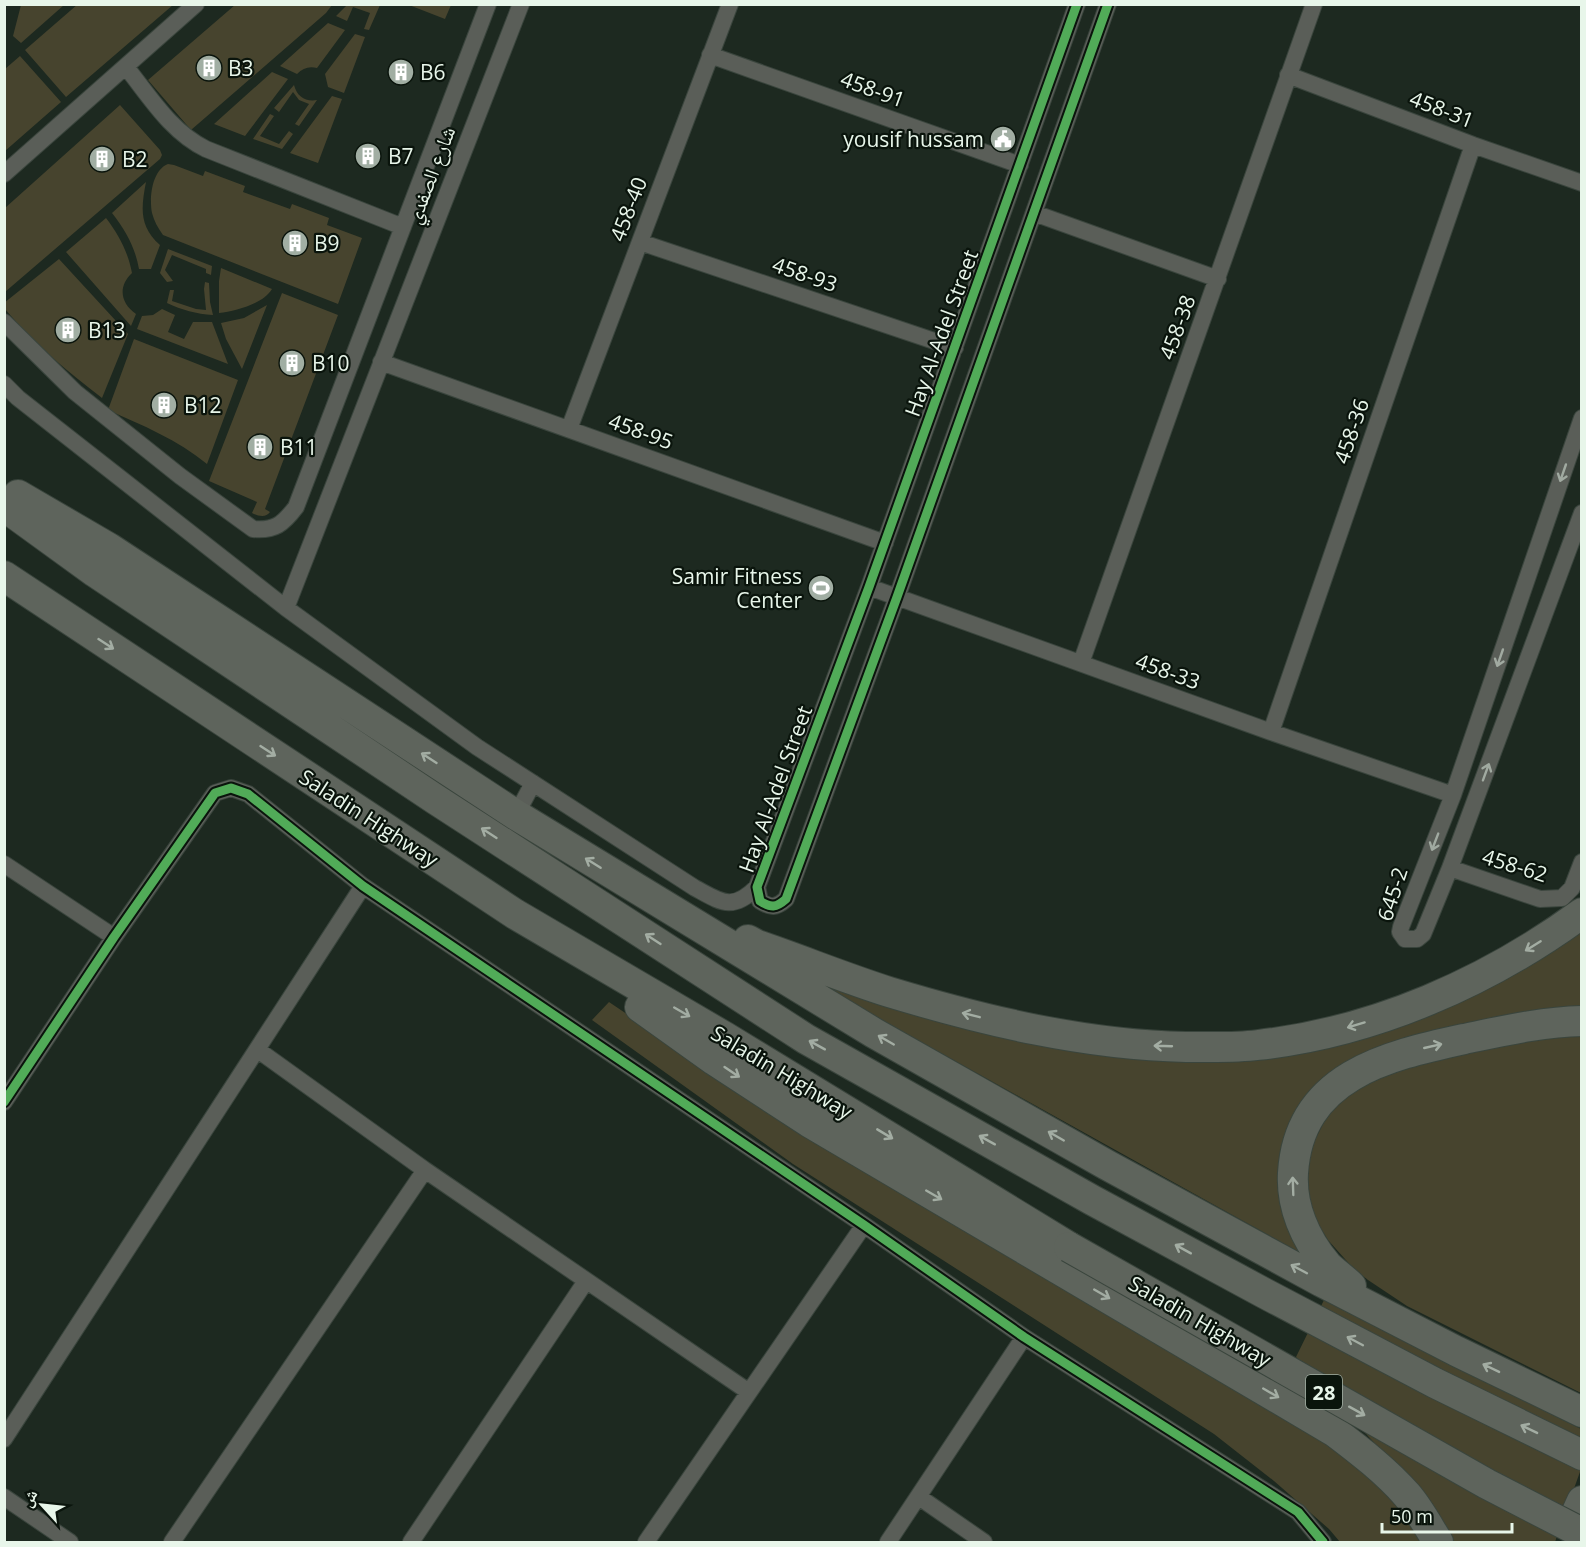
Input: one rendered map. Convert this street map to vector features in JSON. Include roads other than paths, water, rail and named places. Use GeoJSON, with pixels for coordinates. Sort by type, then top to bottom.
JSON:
{"type":"FeatureCollection","features":[{"type":"Feature","properties":{"kind":"highway"},"geometry":{"type":"LineString","coordinates":[[4,488],[110,548],[516,815],[874,1033],[1107,1165],[1404,1324],[1581,1412]]}},
{"type":"Feature","properties":{"kind":"highway","name":"Saladin Highway"},"geometry":{"type":"LineString","coordinates":[[4,507],[95,572],[416,786],[806,1039],[1092,1200],[1264,1293],[1435,1383],[1581,1455]]}},
{"type":"Feature","properties":{"kind":"highway","name":"Saladin Highway"},"geometry":{"type":"LineString","coordinates":[[4,576],[515,914],[725,1037],[1069,1247],[1487,1484],[1580,1515]]}},
{"type":"Feature","properties":{"kind":"highway"},"geometry":{"type":"LineString","coordinates":[[620,879],[687,909],[757,945],[886,991],[939,1007],[1039,1030],[1157,1046],[1257,1045],[1335,1032],[1428,1000],[1464,983],[1534,946],[1581,913]]}},
{"type":"Feature","properties":{"kind":"highway"},"geometry":{"type":"LineString","coordinates":[[515,914],[655,1018],[762,1093],[1335,1432],[1369,1458],[1408,1496],[1438,1542]]}},
{"type":"Feature","properties":{"kind":"highway"},"geometry":{"type":"LineString","coordinates":[[1404,1324],[1353,1287],[1328,1265],[1306,1232],[1298,1214],[1293,1185],[1295,1156],[1304,1127],[1318,1104],[1341,1082],[1402,1053],[1533,1026],[1581,1021]]}},
{"type":"Feature","properties":{"kind":"street"},"geometry":{"type":"LineString","coordinates":[[4,174],[196,4]]}},
{"type":"Feature","properties":{"kind":"street"},"geometry":{"type":"LineString","coordinates":[[4,322],[75,392],[180,476],[253,529],[272,529],[281,524],[296,507],[488,4]]}},
{"type":"Feature","properties":{"kind":"street","name":"شارع الصفدي"},"geometry":{"type":"LineString","coordinates":[[286,608],[521,4]]}},
{"type":"Feature","properties":{"kind":"street","name":"458-40"},"geometry":{"type":"LineString","coordinates":[[569,429],[729,4]]}},
{"type":"Feature","properties":{"kind":"street","name":"Hay Al-Adel Street"},"geometry":{"type":"LineString","coordinates":[[1077,4],[885,543],[757,887],[760,901],[768,906],[778,906],[786,899],[897,597],[1108,4]]}},
{"type":"Feature","properties":{"kind":"street","name":"458-38"},"geometry":{"type":"LineString","coordinates":[[1081,663],[1314,4]]}},
{"type":"Feature","properties":{"kind":"street","name":"458-91"},"geometry":{"type":"LineString","coordinates":[[710,55],[1020,165]]}},
{"type":"Feature","properties":{"kind":"street"},"geometry":{"type":"LineString","coordinates":[[126,67],[165,116],[191,142],[403,227]]}},
{"type":"Feature","properties":{"kind":"street","name":"458-31"},"geometry":{"type":"LineString","coordinates":[[1288,75],[1581,183]]}},
{"type":"Feature","properties":{"kind":"street","name":"458-36"},"geometry":{"type":"LineString","coordinates":[[1271,732],[1473,145]]}},
{"type":"Feature","properties":{"kind":"street"},"geometry":{"type":"LineString","coordinates":[[1034,213],[1218,279]]}},
{"type":"Feature","properties":{"kind":"street","name":"458-93"},"geometry":{"type":"LineString","coordinates":[[640,242],[955,348]]}},
{"type":"Feature","properties":{"kind":"street","name":"458-95"},"geometry":{"type":"LineString","coordinates":[[381,362],[885,543]]}},
{"type":"Feature","properties":{"kind":"street"},"geometry":{"type":"LineString","coordinates":[[4,384],[18,398],[286,608],[477,747],[695,888],[721,902],[740,900],[749,896],[757,887]]}},
{"type":"Feature","properties":{"kind":"street","name":"645-2"},"geometry":{"type":"LineString","coordinates":[[1581,418],[1453,795],[1401,927],[1400,932],[1405,939],[1417,939],[1423,934],[1469,818],[1581,513]]}},
{"type":"Feature","properties":{"kind":"street","name":"458-33"},"geometry":{"type":"LineString","coordinates":[[869,587],[1453,795]]}},
{"type":"Feature","properties":{"kind":"street"},"geometry":{"type":"LineString","coordinates":[[4,595],[34,609],[68,619]]}},
{"type":"Feature","properties":{"kind":"street"},"geometry":{"type":"LineString","coordinates":[[516,815],[533,783]]}},
{"type":"Feature","properties":{"kind":"street"},"geometry":{"type":"LineString","coordinates":[[4,1102],[114,937],[215,793],[231,788],[248,794],[363,886],[864,1225],[1024,1337],[1298,1512],[1323,1542]]}},
{"type":"Feature","properties":{"kind":"street"},"geometry":{"type":"LineString","coordinates":[[1447,811],[1469,818]]}},
{"type":"Feature","properties":{"kind":"street","name":"458-62"},"geometry":{"type":"LineString","coordinates":[[1450,868],[1540,899],[1562,898],[1572,888],[1581,862]]}},
{"type":"Feature","properties":{"kind":"street"},"geometry":{"type":"LineString","coordinates":[[4,864],[114,937]]}},
{"type":"Feature","properties":{"kind":"street"},"geometry":{"type":"LineString","coordinates":[[4,1439],[363,886]]}},
{"type":"Feature","properties":{"kind":"street"},"geometry":{"type":"LineString","coordinates":[[258,1050],[425,1170],[749,1392]]}},
{"type":"Feature","properties":{"kind":"street"},"geometry":{"type":"LineString","coordinates":[[172,1542],[425,1170]]}},
{"type":"Feature","properties":{"kind":"street"},"geometry":{"type":"LineString","coordinates":[[646,1542],[864,1225]]}},
{"type":"Feature","properties":{"kind":"street"},"geometry":{"type":"LineString","coordinates":[[411,1542],[586,1281]]}},
{"type":"Feature","properties":{"kind":"street"},"geometry":{"type":"LineString","coordinates":[[888,1542],[1024,1337]]}},
{"type":"Feature","properties":{"kind":"street"},"geometry":{"type":"LineString","coordinates":[[4,1497],[70,1542]]}},
{"type":"Feature","properties":{"kind":"street"},"geometry":{"type":"LineString","coordinates":[[919,1497],[984,1542]]}},
{"type":"Feature","properties":{"kind":"place","name":"B3"},"geometry":{"type":"Point","coordinates":[209,68]}},
{"type":"Feature","properties":{"kind":"place","name":"B6"},"geometry":{"type":"Point","coordinates":[401,72]}},
{"type":"Feature","properties":{"kind":"place","name":"yousif hussam"},"geometry":{"type":"Point","coordinates":[1003,139]}},
{"type":"Feature","properties":{"kind":"place","name":"B7"},"geometry":{"type":"Point","coordinates":[368,156]}},
{"type":"Feature","properties":{"kind":"place","name":"B2"},"geometry":{"type":"Point","coordinates":[102,159]}},
{"type":"Feature","properties":{"kind":"place","name":"B9"},"geometry":{"type":"Point","coordinates":[295,243]}},
{"type":"Feature","properties":{"kind":"place","name":"B13"},"geometry":{"type":"Point","coordinates":[68,330]}},
{"type":"Feature","properties":{"kind":"place","name":"B10"},"geometry":{"type":"Point","coordinates":[292,363]}},
{"type":"Feature","properties":{"kind":"place","name":"B12"},"geometry":{"type":"Point","coordinates":[164,405]}},
{"type":"Feature","properties":{"kind":"place","name":"B11"},"geometry":{"type":"Point","coordinates":[260,447]}},
{"type":"Feature","properties":{"kind":"place","name":"Samir Fitness Center"},"geometry":{"type":"Point","coordinates":[821,588]}}]}
